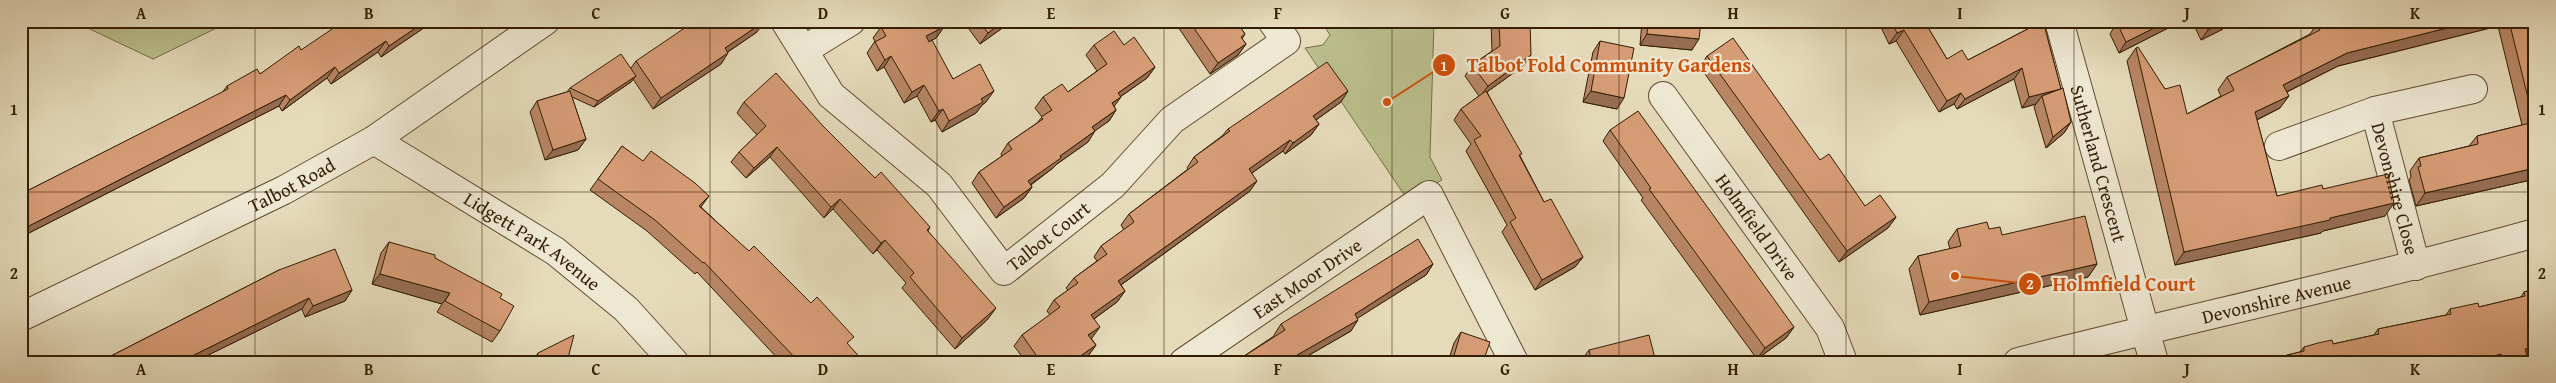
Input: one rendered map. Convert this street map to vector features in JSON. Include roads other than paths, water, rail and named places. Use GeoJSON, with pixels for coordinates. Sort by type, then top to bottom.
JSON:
{"type":"FeatureCollection","features":[{"type":"Feature","properties":{"kind":"street","name":"Talbot Road"},"geometry":{"type":"LineString","coordinates":[[21,317],[284,190],[374,140],[545,21]]}},
{"type":"Feature","properties":{"kind":"street","name":"Talbot Court"},"geometry":{"type":"LineString","coordinates":[[785,21],[831,95],[939,185],[1004,271],[1113,184],[1172,120],[1286,41],[1272,21]]}},
{"type":"Feature","properties":{"kind":"street"},"geometry":{"type":"LineString","coordinates":[[804,50],[851,21]]}},
{"type":"Feature","properties":{"kind":"street","name":"Sutherland Crescent"},"geometry":{"type":"LineString","coordinates":[[2059,21],[2154,362]]}},
{"type":"Feature","properties":{"kind":"street","name":"Devonshire Close"},"geometry":{"type":"LineString","coordinates":[[2279,146],[2375,111],[2474,89]]}},
{"type":"Feature","properties":{"kind":"street","name":"Holmfield Drive"},"geometry":{"type":"LineString","coordinates":[[1663,96],[1830,328],[1843,362]]}},
{"type":"Feature","properties":{"kind":"street","name":"Devonshire Close"},"geometry":{"type":"LineString","coordinates":[[2375,111],[2416,266]]}},
{"type":"Feature","properties":{"kind":"street","name":"Lidgett Park Avenue"},"geometry":{"type":"LineString","coordinates":[[374,140],[555,251],[626,309],[674,362]]}},
{"type":"Feature","properties":{"kind":"street","name":"East Moor Drive"},"geometry":{"type":"LineString","coordinates":[[1184,362],[1429,195],[1514,362]]}},
{"type":"Feature","properties":{"kind":"street","name":"Devonshire Avenue"},"geometry":{"type":"LineString","coordinates":[[2018,362],[2146,329],[2416,266],[2535,233]]}},
{"type":"Feature","properties":{"kind":"place","name":"Talbot Fold Community Gardens"},"geometry":{"type":"Point","coordinates":[1387,102]}},
{"type":"Feature","properties":{"kind":"place","name":"Holmfield Court"},"geometry":{"type":"Point","coordinates":[1955,276]}}]}
